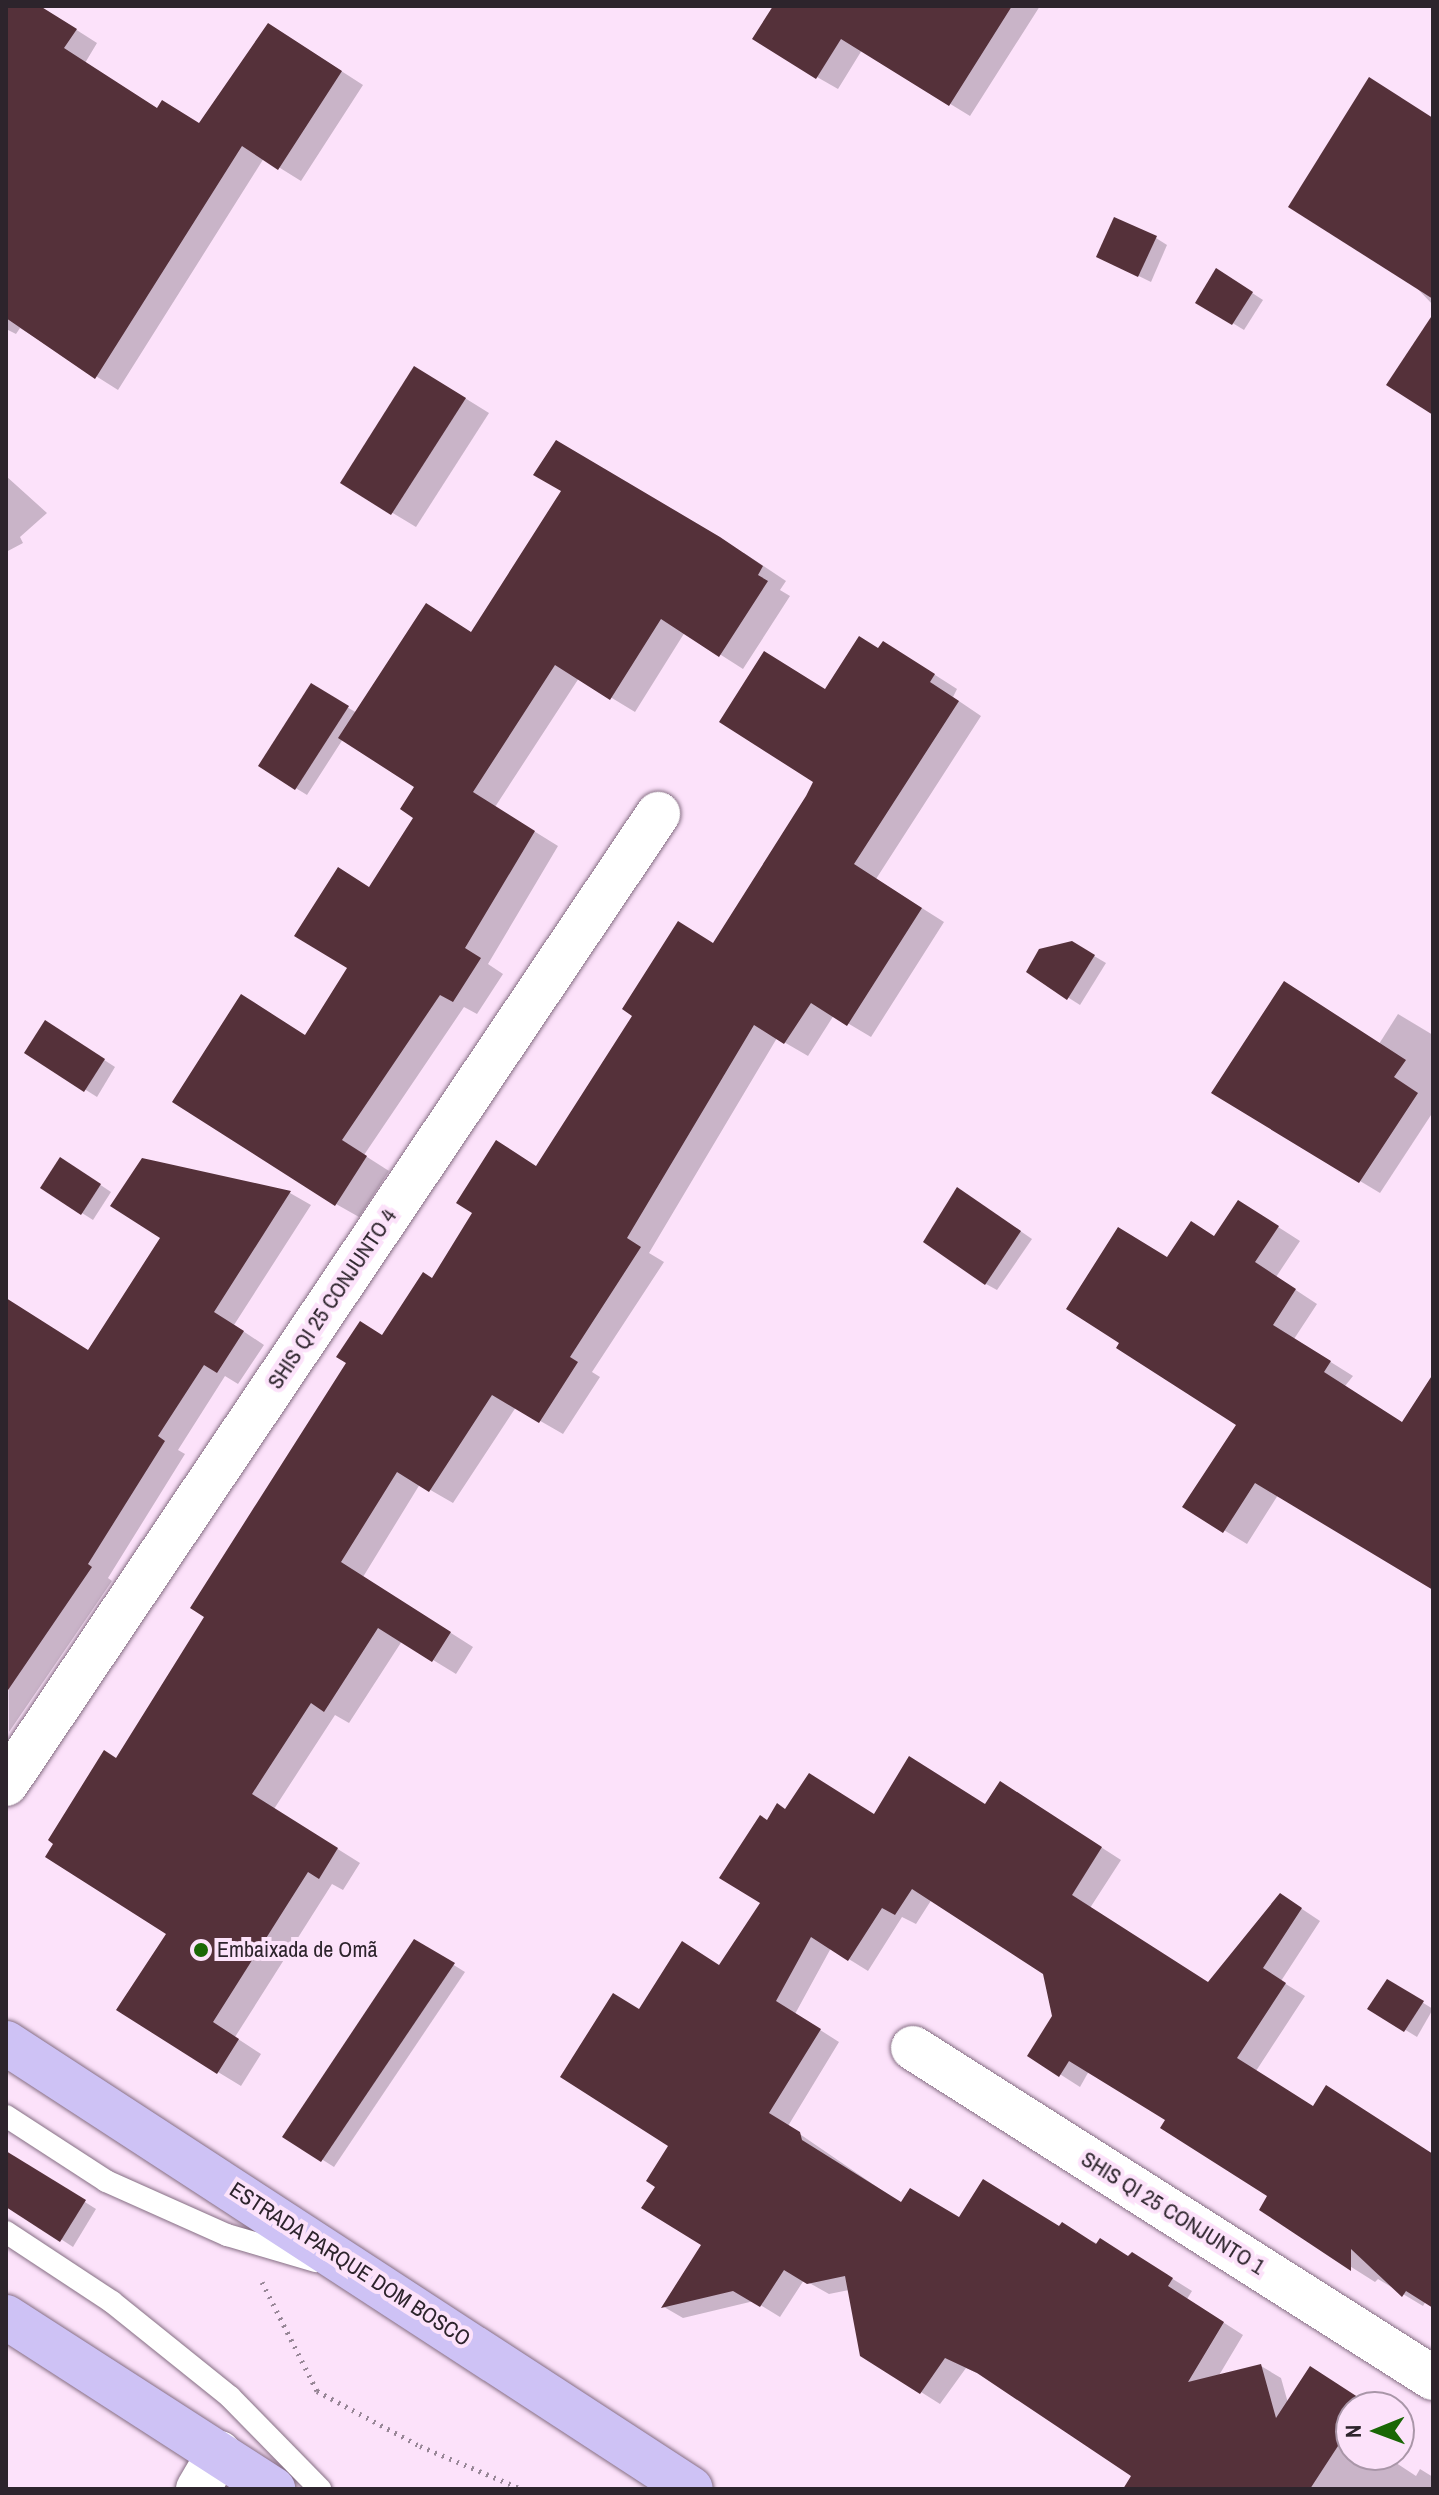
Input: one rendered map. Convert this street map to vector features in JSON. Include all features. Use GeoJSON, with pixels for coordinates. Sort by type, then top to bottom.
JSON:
{"type":"FeatureCollection","features":[{"type":"Feature","properties":{"kind":"main road","name":"ESTRADA PARQUE DOM BOSCO"},"geometry":{"type":"LineString","coordinates":[[6,2043],[371,2276],[691,2489]]}},
{"type":"Feature","properties":{"kind":"main road"},"geometry":{"type":"LineString","coordinates":[[6,2317],[208,2471],[273,2489]]}},
{"type":"Feature","properties":{"kind":"street","name":"SHIS QI 25 CONJUNTO 4"},"geometry":{"type":"LineString","coordinates":[[6,1784],[658,814]]}},
{"type":"Feature","properties":{"kind":"street","name":"SHIS QI 25 CONJUNTO 1"},"geometry":{"type":"LineString","coordinates":[[913,2048],[1433,2378]]}},
{"type":"Feature","properties":{"kind":"lane"},"geometry":{"type":"LineString","coordinates":[[6,2116],[106,2181],[227,2235],[371,2276]]}},
{"type":"Feature","properties":{"kind":"lane"},"geometry":{"type":"LineString","coordinates":[[6,2232],[112,2302],[230,2397],[320,2489]]}},
{"type":"Feature","properties":{"kind":"path"},"geometry":{"type":"LineString","coordinates":[[250,2274],[261,2281],[317,2391],[420,2446],[522,2489]]}},
{"type":"Feature","properties":{"kind":"building"},"geometry":{"type":"Polygon","coordinates":[[[6,6],[40,6],[77,29],[64,48],[157,108],[162,100],[199,123],[268,23],[342,71],[278,170],[242,146],[95,379],[6,318],[6,6]]]}},
{"type":"Feature","properties":{"kind":"building"},"geometry":{"type":"Polygon","coordinates":[[[773,6],[1012,6],[949,106],[841,39],[816,79],[752,39],[773,6]]]}},
{"type":"Feature","properties":{"kind":"building"},"geometry":{"type":"Polygon","coordinates":[[[1369,77],[1433,118],[1433,299],[1288,207],[1369,77]]]}},
{"type":"Feature","properties":{"kind":"building"},"geometry":{"type":"Polygon","coordinates":[[[1114,217],[1157,236],[1138,277],[1096,257],[1114,217]]]}},
{"type":"Feature","properties":{"kind":"building"},"geometry":{"type":"Polygon","coordinates":[[[1216,268],[1253,292],[1232,325],[1195,303],[1216,268]]]}},
{"type":"Feature","properties":{"kind":"building"},"geometry":{"type":"Polygon","coordinates":[[[1433,314],[1433,415],[1386,385],[1433,314]]]}},
{"type":"Feature","properties":{"kind":"building"},"geometry":{"type":"Polygon","coordinates":[[[414,366],[466,398],[391,515],[340,483],[414,366]]]}},
{"type":"Feature","properties":{"kind":"building"},"geometry":{"type":"Polygon","coordinates":[[[556,440],[720,537],[763,566],[758,575],[768,581],[719,657],[661,619],[610,700],[555,665],[473,792],[535,831],[465,948],[481,958],[453,1002],[440,995],[342,1140],[367,1156],[335,1206],[172,1102],[241,994],[305,1035],[347,968],[294,936],[338,867],[369,887],[413,818],[400,809],[414,787],[338,738],[426,603],[471,632],[561,491],[533,475],[556,440]]]}},
{"type":"Feature","properties":{"kind":"building"},"geometry":{"type":"Polygon","coordinates":[[[859,636],[878,648],[883,641],[935,674],[930,682],[959,701],[854,864],[922,908],[847,1026],[811,1003],[784,1044],[754,1025],[627,1238],[641,1247],[570,1357],[578,1362],[539,1423],[492,1395],[429,1492],[397,1472],[341,1562],[451,1632],[432,1662],[378,1628],[324,1712],[311,1703],[252,1794],[338,1848],[319,1879],[308,1872],[213,2022],[239,2039],[217,2074],[116,2010],[166,1934],[45,1857],[53,1844],[48,1840],[104,1750],[116,1758],[204,1617],[190,1608],[346,1363],[336,1357],[360,1321],[382,1335],[423,1272],[432,1278],[472,1213],[456,1203],[496,1140],[536,1166],[632,1016],[622,1009],[678,921],[713,943],[806,796],[813,782],[719,722],[764,651],[825,689],[859,636]]]}},
{"type":"Feature","properties":{"kind":"building"},"geometry":{"type":"Polygon","coordinates":[[[311,683],[349,706],[295,790],[258,766],[311,683]]]}},
{"type":"Feature","properties":{"kind":"building"},"geometry":{"type":"Polygon","coordinates":[[[1072,941],[1095,955],[1067,1000],[1026,972],[1039,949],[1072,941]]]}},
{"type":"Feature","properties":{"kind":"building"},"geometry":{"type":"Polygon","coordinates":[[[1284,981],[1406,1060],[1394,1077],[1418,1093],[1359,1183],[1211,1093],[1284,981]]]}},
{"type":"Feature","properties":{"kind":"building"},"geometry":{"type":"Polygon","coordinates":[[[45,1020],[105,1059],[84,1092],[24,1053],[45,1020]]]}},
{"type":"Feature","properties":{"kind":"building"},"geometry":{"type":"Polygon","coordinates":[[[60,1157],[101,1184],[81,1215],[40,1188],[60,1157]]]}},
{"type":"Feature","properties":{"kind":"building"},"geometry":{"type":"Polygon","coordinates":[[[142,1158],[291,1191],[214,1312],[244,1331],[217,1373],[204,1365],[158,1436],[165,1441],[88,1564],[92,1567],[6,1693],[6,1298],[88,1350],[160,1238],[110,1206],[142,1158]]]}},
{"type":"Feature","properties":{"kind":"building"},"geometry":{"type":"Polygon","coordinates":[[[957,1187],[1021,1231],[985,1285],[923,1242],[957,1187]]]}},
{"type":"Feature","properties":{"kind":"building"},"geometry":{"type":"Polygon","coordinates":[[[1238,1200],[1279,1226],[1255,1262],[1296,1289],[1273,1325],[1331,1361],[1324,1372],[1402,1422],[1433,1374],[1433,1590],[1255,1483],[1223,1533],[1182,1507],[1236,1425],[1116,1348],[1119,1343],[1066,1309],[1118,1227],[1167,1257],[1191,1221],[1214,1236],[1238,1200]]]}},
{"type":"Feature","properties":{"kind":"building"},"geometry":{"type":"Polygon","coordinates":[[[909,1756],[985,1804],[1000,1781],[1102,1847],[1072,1895],[1208,1982],[1280,1893],[1302,1908],[1263,1968],[1286,1983],[1237,2058],[1313,2106],[1326,2085],[1433,2154],[1433,2308],[1406,2291],[1402,2297],[1351,2249],[1351,2271],[1259,2210],[1267,2196],[1160,2128],[1165,2120],[1069,2061],[1059,2077],[1027,2056],[1052,2016],[1043,1974],[912,1889],[895,1915],[882,1908],[848,1961],[811,1937],[776,2001],[821,2029],[769,2113],[800,2132],[802,2140],[901,2202],[910,2188],[959,2217],[983,2179],[1059,2226],[1062,2222],[1096,2244],[1100,2238],[1128,2256],[1132,2252],[1173,2278],[1168,2286],[1224,2322],[1188,2382],[1261,2364],[1276,2418],[1310,2366],[1349,2391],[1335,2391],[1335,2451],[1310,2489],[1123,2489],[1131,2476],[977,2373],[945,2358],[920,2394],[860,2356],[845,2276],[807,2284],[784,2270],[760,2307],[733,2291],[661,2308],[701,2245],[641,2208],[655,2187],[646,2181],[668,2146],[560,2077],[613,1993],[639,2009],[682,1941],[719,1965],[760,1903],[719,1878],[760,1815],[767,1820],[777,1803],[785,1809],[809,1773],[874,1814],[909,1756]]]}},
{"type":"Feature","properties":{"kind":"building"},"geometry":{"type":"Polygon","coordinates":[[[414,1939],[455,1963],[321,2162],[282,2137],[414,1939]]]}},
{"type":"Feature","properties":{"kind":"building"},"geometry":{"type":"Polygon","coordinates":[[[1387,1979],[1424,2001],[1404,2032],[1367,2009],[1387,1979]]]}},
{"type":"Feature","properties":{"kind":"building"},"geometry":{"type":"Polygon","coordinates":[[[6,2151],[86,2200],[60,2242],[6,2207],[6,2151]]]}},
{"type":"Feature","properties":{"kind":"place","name":"Embaixada de Omã"},"geometry":{"type":"Point","coordinates":[201,1950]}}]}
